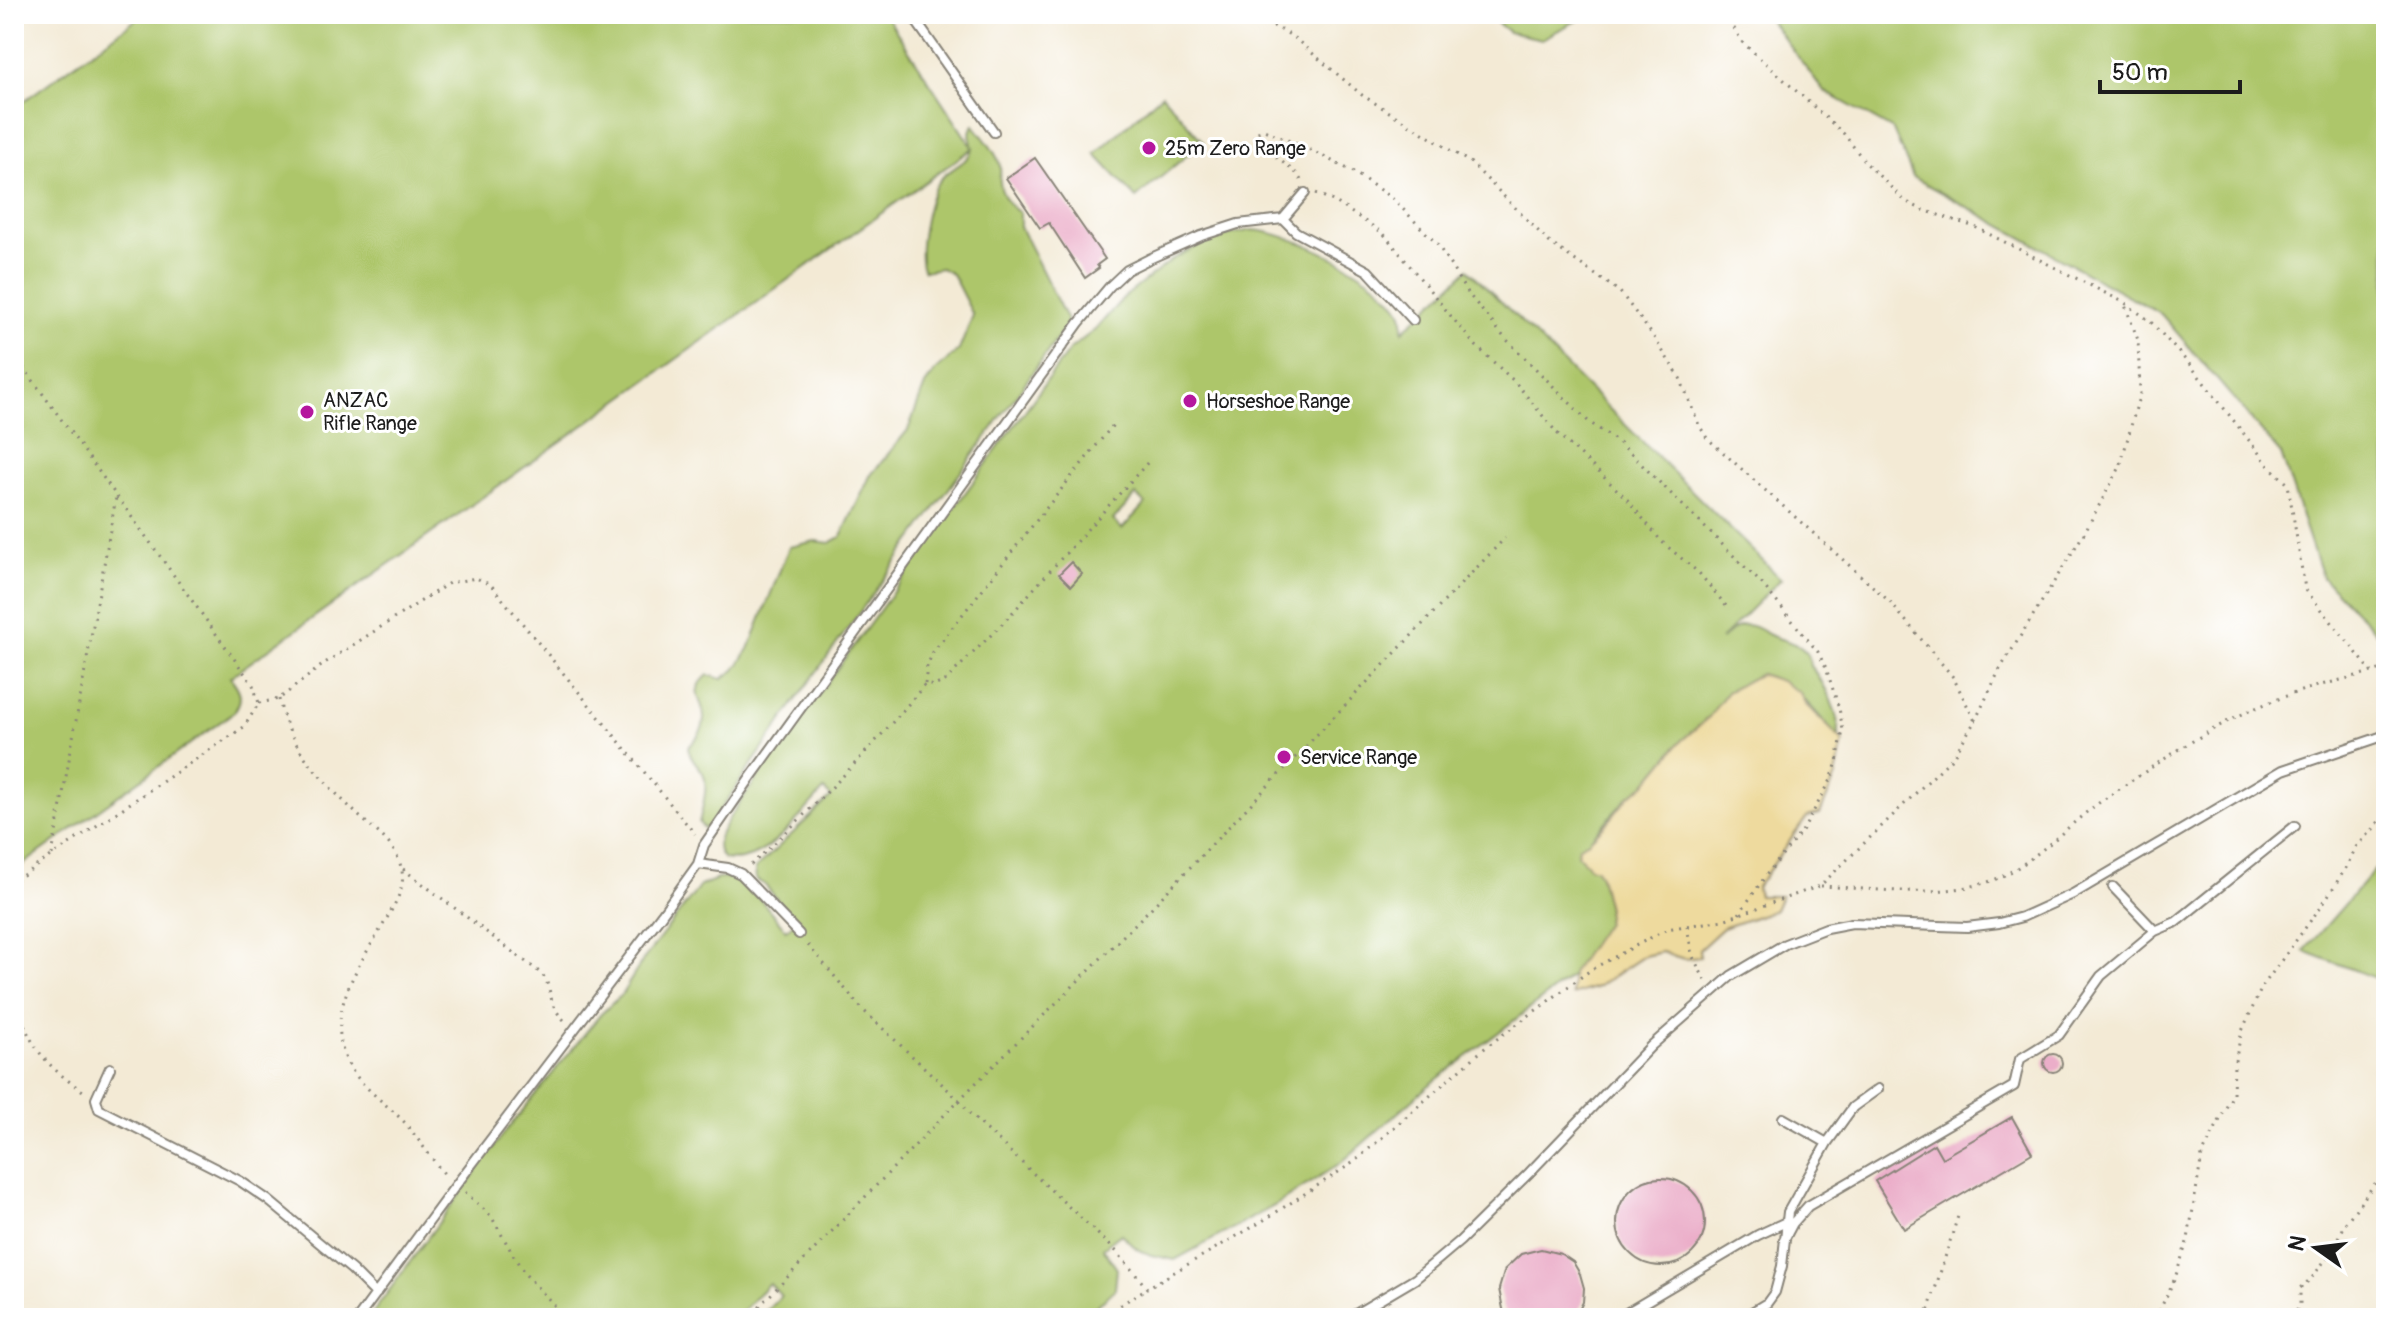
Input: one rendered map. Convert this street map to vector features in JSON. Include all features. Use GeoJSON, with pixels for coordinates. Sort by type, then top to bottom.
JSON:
{"type":"FeatureCollection","features":[{"type":"Feature","properties":{"kind":"lane"},"geometry":{"type":"LineString","coordinates":[[911,14],[994,132]]}},
{"type":"Feature","properties":{"kind":"lane"},"geometry":{"type":"LineString","coordinates":[[358,1318],[698,864],[704,845],[760,764],[1103,293],[1127,270],[1201,236],[1238,224],[1283,219],[1305,193]]}},
{"type":"Feature","properties":{"kind":"lane"},"geometry":{"type":"LineString","coordinates":[[1283,219],[1296,232],[1368,271],[1413,320]]}},
{"type":"Feature","properties":{"kind":"lane"},"geometry":{"type":"LineString","coordinates":[[1349,1318],[1415,1279],[1460,1241],[1651,1046],[1731,976],[1785,944],[1826,928],[1865,923],[1967,927],[2022,917],[2073,894],[2283,770],[2386,735]]}},
{"type":"Feature","properties":{"kind":"lane"},"geometry":{"type":"LineString","coordinates":[[1784,1240],[1808,1206],[2014,1086],[2023,1055],[2059,1035],[2095,981],[2155,931],[2176,922],[2295,826]]}},
{"type":"Feature","properties":{"kind":"lane"},"geometry":{"type":"LineString","coordinates":[[698,864],[728,868],[741,874],[799,934]]}},
{"type":"Feature","properties":{"kind":"lane"},"geometry":{"type":"LineString","coordinates":[[2113,887],[2155,931]]}},
{"type":"Feature","properties":{"kind":"lane"},"geometry":{"type":"LineString","coordinates":[[110,1068],[96,1099],[99,1109],[240,1181],[268,1200],[359,1276],[376,1294]]}},
{"type":"Feature","properties":{"kind":"lane"},"geometry":{"type":"LineString","coordinates":[[1742,1318],[1767,1303],[1775,1292],[1791,1204],[1827,1143],[1853,1107],[1878,1089]]}},
{"type":"Feature","properties":{"kind":"lane"},"geometry":{"type":"LineString","coordinates":[[1783,1118],[1827,1143]]}},
{"type":"Feature","properties":{"kind":"lane"},"geometry":{"type":"LineString","coordinates":[[1618,1318],[1758,1235],[1786,1222]]}},
{"type":"Feature","properties":{"kind":"path"},"geometry":{"type":"LineString","coordinates":[[1251,14],[1292,36],[1362,95],[1471,163],[1549,242],[1620,292],[1680,378],[1707,438],[1889,601],[1953,677],[1975,721]]}},
{"type":"Feature","properties":{"kind":"path"},"geometry":{"type":"LineString","coordinates":[[1726,14],[1742,42],[1844,134],[1865,162],[1905,201],[1975,227],[2125,303],[2150,321],[2191,366],[2269,466],[2288,484],[2305,589],[2372,672]]}},
{"type":"Feature","properties":{"kind":"path"},"geometry":{"type":"LineString","coordinates":[[1727,607],[1699,573],[1662,542],[1626,498],[1557,433],[1515,382],[1473,343],[1383,233],[1329,198],[1305,193],[1296,173],[1255,140],[1257,130],[1282,137],[1319,154],[1373,184],[1393,199],[1438,245],[1466,291],[1504,337],[1589,422],[1621,444],[1762,584],[1818,652],[1839,708],[1843,730],[1837,762],[1831,780],[1803,830],[1739,914]]}},
{"type":"Feature","properties":{"kind":"path"},"geometry":{"type":"LineString","coordinates":[[1820,886],[1953,757],[1975,721],[2000,669],[2083,535],[2120,467],[2140,393],[2138,340],[2125,303]]}},
{"type":"Feature","properties":{"kind":"path"},"geometry":{"type":"LineString","coordinates":[[14,354],[253,685],[259,703]]}},
{"type":"Feature","properties":{"kind":"path"},"geometry":{"type":"LineString","coordinates":[[741,874],[819,803],[897,718],[925,684],[927,666],[933,652],[1113,425]]}},
{"type":"Feature","properties":{"kind":"path"},"geometry":{"type":"LineString","coordinates":[[925,684],[934,686],[945,681],[1004,622],[1148,462]]}},
{"type":"Feature","properties":{"kind":"path"},"geometry":{"type":"LineString","coordinates":[[52,855],[116,495]]}},
{"type":"Feature","properties":{"kind":"path"},"geometry":{"type":"LineString","coordinates":[[748,1318],[1154,905],[1505,538]]}},
{"type":"Feature","properties":{"kind":"path"},"geometry":{"type":"LineString","coordinates":[[14,881],[244,727],[259,703],[279,699],[325,663],[449,583],[476,578],[491,585],[704,845]]}},
{"type":"Feature","properties":{"kind":"path"},"geometry":{"type":"LineString","coordinates":[[1100,1318],[1261,1222],[1354,1162],[1486,1047],[1585,974],[1667,929],[1739,914],[1820,886],[1915,890],[1965,888],[1997,878],[2028,859],[2081,815],[2195,738],[2280,698],[2386,668]]}},
{"type":"Feature","properties":{"kind":"path"},"geometry":{"type":"LineString","coordinates":[[279,699],[283,720],[294,741],[323,780],[395,849],[402,868],[401,892],[345,993],[339,1031],[346,1059],[367,1087],[404,1122],[446,1177],[491,1216],[525,1274],[555,1306],[559,1318]]}},
{"type":"Feature","properties":{"kind":"path"},"geometry":{"type":"LineString","coordinates":[[2156,1318],[2175,1278],[2188,1239],[2202,1155],[2233,1094],[2234,1065],[2242,1031],[2262,987],[2322,905],[2356,847],[2386,812]]}},
{"type":"Feature","properties":{"kind":"path"},"geometry":{"type":"LineString","coordinates":[[402,868],[542,974],[547,980],[552,1005],[563,1020],[575,1026]]}},
{"type":"Feature","properties":{"kind":"path"},"geometry":{"type":"LineString","coordinates":[[1687,926],[1692,955],[1712,991]]}},
{"type":"Feature","properties":{"kind":"path"},"geometry":{"type":"LineString","coordinates":[[799,934],[863,1010],[1117,1252],[1147,1288]]}},
{"type":"Feature","properties":{"kind":"path"},"geometry":{"type":"LineString","coordinates":[[14,986],[26,1032],[37,1050],[63,1077],[96,1099]]}},
{"type":"Feature","properties":{"kind":"path"},"geometry":{"type":"LineString","coordinates":[[2293,1318],[2300,1304],[2300,1288],[2311,1279],[2335,1247],[2346,1222],[2386,1169]]}},
{"type":"Feature","properties":{"kind":"path"},"geometry":{"type":"LineString","coordinates":[[1926,1318],[1958,1216]]}},
{"type":"Feature","properties":{"kind":"green space","name":"ANZAC Rifle Range"},"geometry":{"type":"Polygon","coordinates":[[[144,14],[885,14],[972,147],[970,133],[974,125],[991,148],[1000,165],[1002,191],[1020,213],[1020,227],[1067,325],[797,699],[708,828],[699,823],[705,796],[704,776],[688,748],[704,723],[698,696],[702,681],[708,675],[722,679],[735,670],[749,649],[789,547],[815,541],[830,543],[841,537],[870,476],[908,430],[925,385],[936,370],[959,350],[973,315],[952,274],[941,268],[924,271],[921,253],[934,190],[942,177],[966,159],[973,148],[230,677],[240,693],[234,712],[14,871],[14,108],[144,14]]]}},
{"type":"Feature","properties":{"kind":"green space"},"geometry":{"type":"Polygon","coordinates":[[[1486,14],[1589,14],[1542,39],[1509,32],[1486,14]]]}},
{"type":"Feature","properties":{"kind":"green space"},"geometry":{"type":"Polygon","coordinates":[[[1765,14],[2386,14],[2386,642],[2322,577],[2281,454],[2161,314],[1913,177],[1893,130],[1824,91],[1765,14]]]}},
{"type":"Feature","properties":{"kind":"green space","name":"25m Zero Range"},"geometry":{"type":"Polygon","coordinates":[[[1162,94],[1203,142],[1136,198],[1095,154],[1162,94]]]}},
{"type":"Feature","properties":{"kind":"green space","name":"Service Range"},"geometry":{"type":"Polygon","coordinates":[[[1252,230],[1289,239],[1335,258],[1392,299],[1402,313],[1403,331],[1468,269],[1781,579],[1720,640],[1732,630],[1749,625],[1796,644],[1806,652],[1810,666],[1830,699],[1839,738],[1795,691],[1773,678],[1760,674],[1727,692],[1709,717],[1681,741],[1645,785],[1629,796],[1577,854],[1590,867],[1596,868],[1608,908],[1606,923],[1572,976],[1427,1087],[1342,1162],[1276,1205],[1175,1260],[1137,1249],[1121,1234],[1103,1248],[1117,1269],[1115,1289],[1083,1318],[759,1318],[781,1296],[769,1283],[736,1318],[369,1318],[505,1132],[600,1015],[622,994],[643,960],[700,886],[728,878],[761,900],[786,930],[796,921],[764,884],[756,880],[755,869],[831,797],[824,790],[767,848],[739,859],[724,859],[719,853],[719,838],[726,822],[1070,349],[1096,329],[1123,298],[1173,259],[1212,238],[1252,230]],[[1136,495],[1113,520],[1122,529],[1145,504],[1136,495]]]}},
{"type":"Feature","properties":{"kind":"green space"},"geometry":{"type":"Polygon","coordinates":[[[2386,857],[2386,982],[2304,951],[2386,857]]]}},
{"type":"Feature","properties":{"kind":"sand"},"geometry":{"type":"Polygon","coordinates":[[[1760,674],[1781,681],[1800,693],[1806,705],[1843,741],[1836,776],[1820,814],[1807,817],[1757,887],[1759,896],[1781,896],[1775,910],[1723,928],[1699,950],[1700,957],[1684,959],[1662,952],[1644,956],[1597,987],[1572,995],[1572,973],[1606,923],[1608,908],[1600,876],[1577,854],[1579,846],[1589,841],[1629,796],[1645,785],[1681,741],[1709,717],[1727,692],[1760,674]]]}},
{"type":"Feature","properties":{"kind":"building"},"geometry":{"type":"Polygon","coordinates":[[[1035,158],[1105,259],[1085,278],[1049,223],[1040,228],[1006,178],[1035,158]]]}},
{"type":"Feature","properties":{"kind":"building"},"geometry":{"type":"Polygon","coordinates":[[[1071,562],[1082,574],[1071,586],[1059,574],[1071,562]]]}},
{"type":"Feature","properties":{"kind":"building"},"geometry":{"type":"Polygon","coordinates":[[[2053,1054],[2062,1063],[2053,1072],[2044,1063],[2053,1054]]]}},
{"type":"Feature","properties":{"kind":"building"},"geometry":{"type":"Polygon","coordinates":[[[2012,1117],[2032,1153],[1904,1229],[1875,1181],[1934,1144],[1942,1158],[2012,1117]]]}},
{"type":"Feature","properties":{"kind":"building"},"geometry":{"type":"Polygon","coordinates":[[[1661,1178],[1678,1181],[1692,1191],[1702,1205],[1705,1222],[1702,1239],[1692,1253],[1678,1263],[1661,1266],[1644,1263],[1630,1253],[1620,1239],[1617,1222],[1620,1205],[1630,1191],[1644,1181],[1661,1178]]]}},
{"type":"Feature","properties":{"kind":"building"},"geometry":{"type":"Polygon","coordinates":[[[1541,1249],[1561,1254],[1573,1262],[1584,1288],[1583,1302],[1575,1318],[1507,1318],[1499,1289],[1505,1269],[1521,1254],[1541,1249]]]}},
{"type":"Feature","properties":{"kind":"place","name":"25m Zero Range"},"geometry":{"type":"Point","coordinates":[1149,148]}},
{"type":"Feature","properties":{"kind":"place","name":"Horseshoe Range"},"geometry":{"type":"Point","coordinates":[1190,401]}},
{"type":"Feature","properties":{"kind":"place","name":"ANZAC Rifle Range"},"geometry":{"type":"Point","coordinates":[307,412]}},
{"type":"Feature","properties":{"kind":"place","name":"Service Range"},"geometry":{"type":"Point","coordinates":[1284,757]}}]}
